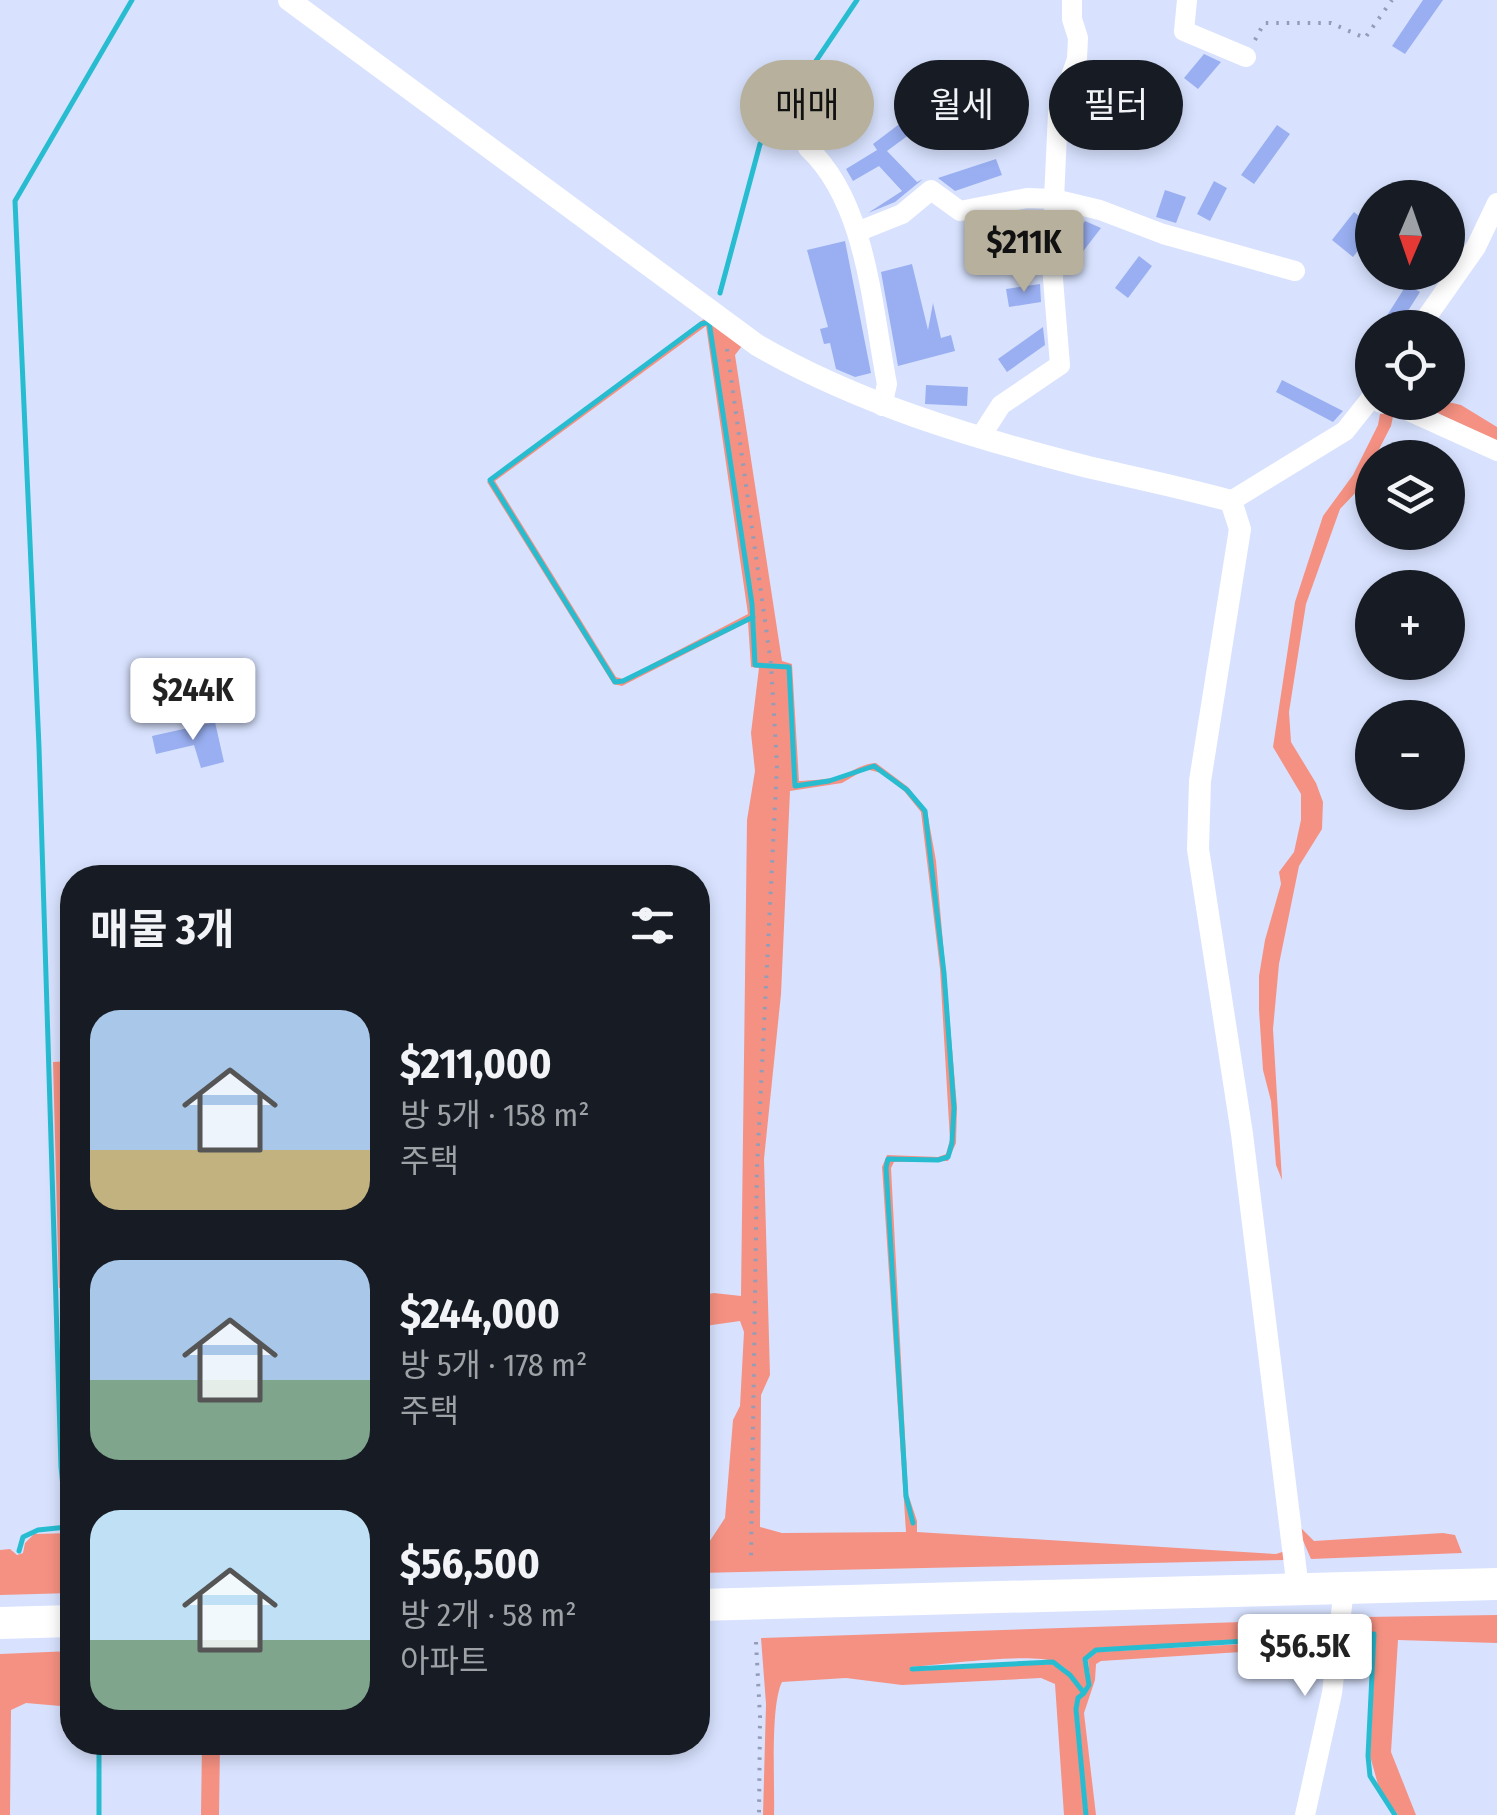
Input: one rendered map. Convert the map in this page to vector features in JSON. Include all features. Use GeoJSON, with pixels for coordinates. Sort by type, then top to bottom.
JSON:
{"type":"FeatureCollection","features":[{"type":"Feature","properties":{"kind":"highway"},"geometry":{"type":"LineString","coordinates":[[710,1605],[1497,1584]]}},
{"type":"Feature","properties":{"kind":"highway"},"geometry":{"type":"LineString","coordinates":[[0,1623],[60,1621]]}},
{"type":"Feature","properties":{"kind":"street"},"geometry":{"type":"LineString","coordinates":[[288,0],[756,344],[812,377],[882,406],[1084,466],[1231,502],[1345,432],[1356,420]]}},
{"type":"Feature","properties":{"kind":"street"},"geometry":{"type":"LineString","coordinates":[[981,436],[1001,405],[1060,365],[1053,280],[1054,199],[1058,113],[1076,59],[1078,38],[1072,0]]}},
{"type":"Feature","properties":{"kind":"street"},"geometry":{"type":"LineString","coordinates":[[1187,0],[1184,31],[1246,57]]}},
{"type":"Feature","properties":{"kind":"street"},"geometry":{"type":"LineString","coordinates":[[810,150],[826,164],[857,232],[887,384],[882,406]]}},
{"type":"Feature","properties":{"kind":"street"},"geometry":{"type":"LineString","coordinates":[[857,232],[902,214],[931,190],[960,211],[1027,198],[1054,199],[1295,271]]}},
{"type":"Feature","properties":{"kind":"street"},"geometry":{"type":"LineString","coordinates":[[1432,310],[1476,247],[1497,203]]}},
{"type":"Feature","properties":{"kind":"street"},"geometry":{"type":"LineString","coordinates":[[1429,420],[1497,451]]}},
{"type":"Feature","properties":{"kind":"street"},"geometry":{"type":"LineString","coordinates":[[1231,502],[1240,529],[1200,781],[1198,850],[1242,1134],[1298,1589]]}},
{"type":"Feature","properties":{"kind":"street"},"geometry":{"type":"LineString","coordinates":[[1304,1815],[1332,1693],[1344,1588]]}},
{"type":"Feature","properties":{"kind":"path"},"geometry":{"type":"LineString","coordinates":[[1246,57],[1264,22],[1331,23],[1365,38],[1392,0]]}},
{"type":"Feature","properties":{"kind":"path"},"geometry":{"type":"LineString","coordinates":[[725,320],[771,666],[777,765],[757,1166],[752,1559]]}},
{"type":"Feature","properties":{"kind":"path"},"geometry":{"type":"LineString","coordinates":[[756,1642],[760,1815]]}},
{"type":"Feature","properties":{"kind":"shaded area"},"geometry":{"type":"Polygon","coordinates":[[[708,316],[742,346],[735,355],[782,661],[792,664],[799,781],[838,777],[876,763],[908,787],[927,811],[936,861],[957,1107],[956,1143],[948,1161],[894,1162],[891,1168],[908,1494],[917,1532],[1276,1554],[1288,1550],[1286,1560],[710,1573],[710,1541],[725,1518],[733,1420],[740,1406],[744,1332],[740,1321],[710,1325],[710,1294],[741,1296],[747,820],[755,771],[751,733],[759,668],[751,667],[748,622],[622,686],[613,684],[487,482],[708,316]],[[706,326],[495,481],[616,677],[623,679],[748,614],[706,326]],[[866,769],[842,783],[790,791],[781,994],[764,1159],[770,1375],[761,1395],[760,1527],[782,1533],[906,1532],[882,1167],[887,1155],[946,1154],[950,1140],[940,969],[921,812],[904,791],[881,773],[866,769]]]}},
{"type":"Feature","properties":{"kind":"shaded area"},"geometry":{"type":"Polygon","coordinates":[[[1465,407],[1497,427],[1497,441],[1452,420],[1465,420],[1465,407]]]}},
{"type":"Feature","properties":{"kind":"shaded area"},"geometry":{"type":"Polygon","coordinates":[[[1379,420],[1392,420],[1384,440],[1370,440],[1379,420]]]}},
{"type":"Feature","properties":{"kind":"shaded area"},"geometry":{"type":"Polygon","coordinates":[[[1355,471],[1355,493],[1340,509],[1306,604],[1289,712],[1291,742],[1323,802],[1322,829],[1299,866],[1279,964],[1273,1029],[1282,1180],[1276,1165],[1271,1101],[1263,1070],[1259,976],[1281,884],[1279,872],[1294,852],[1301,820],[1301,794],[1273,747],[1295,602],[1323,516],[1355,471]]]}},
{"type":"Feature","properties":{"kind":"shaded area"},"geometry":{"type":"Polygon","coordinates":[[[53,1062],[60,1062],[60,1288],[59,1288],[53,1062]]]}},
{"type":"Feature","properties":{"kind":"shaded area"},"geometry":{"type":"Polygon","coordinates":[[[1295,1522],[1314,1541],[1455,1535],[1462,1553],[1311,1559],[1295,1522]]]}},
{"type":"Feature","properties":{"kind":"shaded area"},"geometry":{"type":"Polygon","coordinates":[[[60,1533],[60,1593],[0,1595],[0,1550],[23,1553],[25,1543],[34,1534],[60,1533]]]}},
{"type":"Feature","properties":{"kind":"shaded area"},"geometry":{"type":"Polygon","coordinates":[[[1497,1615],[1497,1643],[1398,1640],[1391,1752],[1416,1815],[1398,1815],[1379,1788],[1370,1756],[1376,1632],[1349,1633],[1350,1623],[1364,1617],[1497,1615]]]}},
{"type":"Feature","properties":{"kind":"shaded area"},"geometry":{"type":"Polygon","coordinates":[[[1336,1619],[1336,1635],[1096,1648],[1083,1658],[1087,1684],[1084,1690],[1064,1667],[1043,1659],[910,1667],[911,1671],[1052,1664],[1070,1677],[1082,1692],[1074,1709],[1085,1815],[1064,1815],[1055,1684],[1041,1678],[902,1685],[846,1678],[782,1682],[774,1727],[774,1815],[763,1815],[766,1704],[761,1638],[1336,1619]]]}},
{"type":"Feature","properties":{"kind":"shaded area"},"geometry":{"type":"Polygon","coordinates":[[[1336,1639],[1336,1646],[1096,1664],[1095,1680],[1084,1713],[1096,1815],[1088,1815],[1078,1708],[1091,1686],[1088,1660],[1097,1652],[1336,1639]]]}},
{"type":"Feature","properties":{"kind":"shaded area"},"geometry":{"type":"Polygon","coordinates":[[[60,1652],[60,1706],[26,1703],[11,1710],[10,1815],[0,1815],[0,1654],[60,1652]]]}},
{"type":"Feature","properties":{"kind":"shaded area"},"geometry":{"type":"Polygon","coordinates":[[[202,1755],[220,1755],[219,1815],[201,1815],[202,1755]]]}},
{"type":"Feature","properties":{"kind":"building"},"geometry":{"type":"Polygon","coordinates":[[[1423,0],[1443,0],[1405,54],[1392,46],[1423,0]]]}},
{"type":"Feature","properties":{"kind":"building"},"geometry":{"type":"Polygon","coordinates":[[[1204,54],[1221,62],[1198,89],[1184,78],[1204,54]]]}},
{"type":"Feature","properties":{"kind":"building"},"geometry":{"type":"Polygon","coordinates":[[[1277,125],[1290,134],[1254,184],[1241,175],[1277,125]]]}},
{"type":"Feature","properties":{"kind":"building"},"geometry":{"type":"Polygon","coordinates":[[[894,128],[894,146],[887,151],[917,182],[923,179],[895,202],[868,213],[902,191],[879,166],[853,181],[846,169],[877,150],[874,143],[894,128]]]}},
{"type":"Feature","properties":{"kind":"building"},"geometry":{"type":"Polygon","coordinates":[[[996,159],[1002,175],[955,191],[938,178],[996,159]]]}},
{"type":"Feature","properties":{"kind":"building"},"geometry":{"type":"Polygon","coordinates":[[[1214,181],[1227,188],[1210,221],[1197,214],[1214,181]]]}},
{"type":"Feature","properties":{"kind":"building"},"geometry":{"type":"Polygon","coordinates":[[[1165,190],[1186,197],[1176,223],[1156,217],[1165,190]]]}},
{"type":"Feature","properties":{"kind":"building"},"geometry":{"type":"Polygon","coordinates":[[[1354,212],[1355,213],[1353,257],[1332,240],[1354,212]]]}},
{"type":"Feature","properties":{"kind":"building"},"geometry":{"type":"Polygon","coordinates":[[[1085,221],[1101,228],[1081,254],[1067,243],[1085,221]]]}},
{"type":"Feature","properties":{"kind":"building"},"geometry":{"type":"Polygon","coordinates":[[[845,241],[871,373],[855,377],[836,369],[830,343],[824,344],[820,329],[828,327],[807,250],[845,241]]]}},
{"type":"Feature","properties":{"kind":"building"},"geometry":{"type":"Polygon","coordinates":[[[1139,256],[1152,266],[1128,298],[1115,288],[1139,256]]]}},
{"type":"Feature","properties":{"kind":"building"},"geometry":{"type":"Polygon","coordinates":[[[912,264],[928,330],[933,303],[941,338],[951,335],[955,351],[898,366],[881,272],[912,264]]]}},
{"type":"Feature","properties":{"kind":"building"},"geometry":{"type":"Polygon","coordinates":[[[1040,284],[1041,302],[1009,307],[1006,289],[1040,284]]]}},
{"type":"Feature","properties":{"kind":"building"},"geometry":{"type":"Polygon","coordinates":[[[1403,290],[1420,292],[1408,310],[1390,310],[1403,290]]]}},
{"type":"Feature","properties":{"kind":"building"},"geometry":{"type":"Polygon","coordinates":[[[1043,327],[1045,345],[1007,372],[998,359],[1043,327]]]}},
{"type":"Feature","properties":{"kind":"building"},"geometry":{"type":"Polygon","coordinates":[[[1282,380],[1343,411],[1333,422],[1276,392],[1282,380]]]}},
{"type":"Feature","properties":{"kind":"building"},"geometry":{"type":"Polygon","coordinates":[[[926,385],[968,387],[967,406],[925,404],[926,385]]]}},
{"type":"Feature","properties":{"kind":"building"},"geometry":{"type":"Polygon","coordinates":[[[215,722],[224,762],[201,768],[194,745],[156,754],[152,736],[215,722]]]}},
{"type":"Feature","properties":{"kind":"waterway"},"geometry":{"type":"LineString","coordinates":[[60,1434],[39,747],[15,201],[132,0]]}},
{"type":"Feature","properties":{"kind":"waterway"},"geometry":{"type":"LineString","coordinates":[[720,293],[760,144],[857,0]]}},
{"type":"Feature","properties":{"kind":"waterway"},"geometry":{"type":"LineString","coordinates":[[753,617],[623,681],[615,682],[490,480],[701,324],[709,322],[752,604],[755,665],[789,667],[795,786],[829,781],[874,766],[907,790],[925,811],[944,973],[954,1108],[948,1157],[888,1159],[886,1168],[906,1496],[913,1523]]}},
{"type":"Feature","properties":{"kind":"waterway"},"geometry":{"type":"LineString","coordinates":[[19,1551],[23,1537],[38,1530],[60,1528]]}},
{"type":"Feature","properties":{"kind":"waterway"},"geometry":{"type":"LineString","coordinates":[[1350,1635],[1374,1634],[1370,1776],[1395,1815]]}},
{"type":"Feature","properties":{"kind":"waterway"},"geometry":{"type":"LineString","coordinates":[[1084,1693],[1089,1685],[1085,1659],[1096,1650],[1331,1636]]}},
{"type":"Feature","properties":{"kind":"waterway"},"geometry":{"type":"LineString","coordinates":[[912,1669],[1053,1662],[1070,1675],[1084,1693],[1078,1698],[1076,1709],[1086,1815]]}},
{"type":"Feature","properties":{"kind":"waterway"},"geometry":{"type":"LineString","coordinates":[[99,1755],[99,1815]]}}]}
